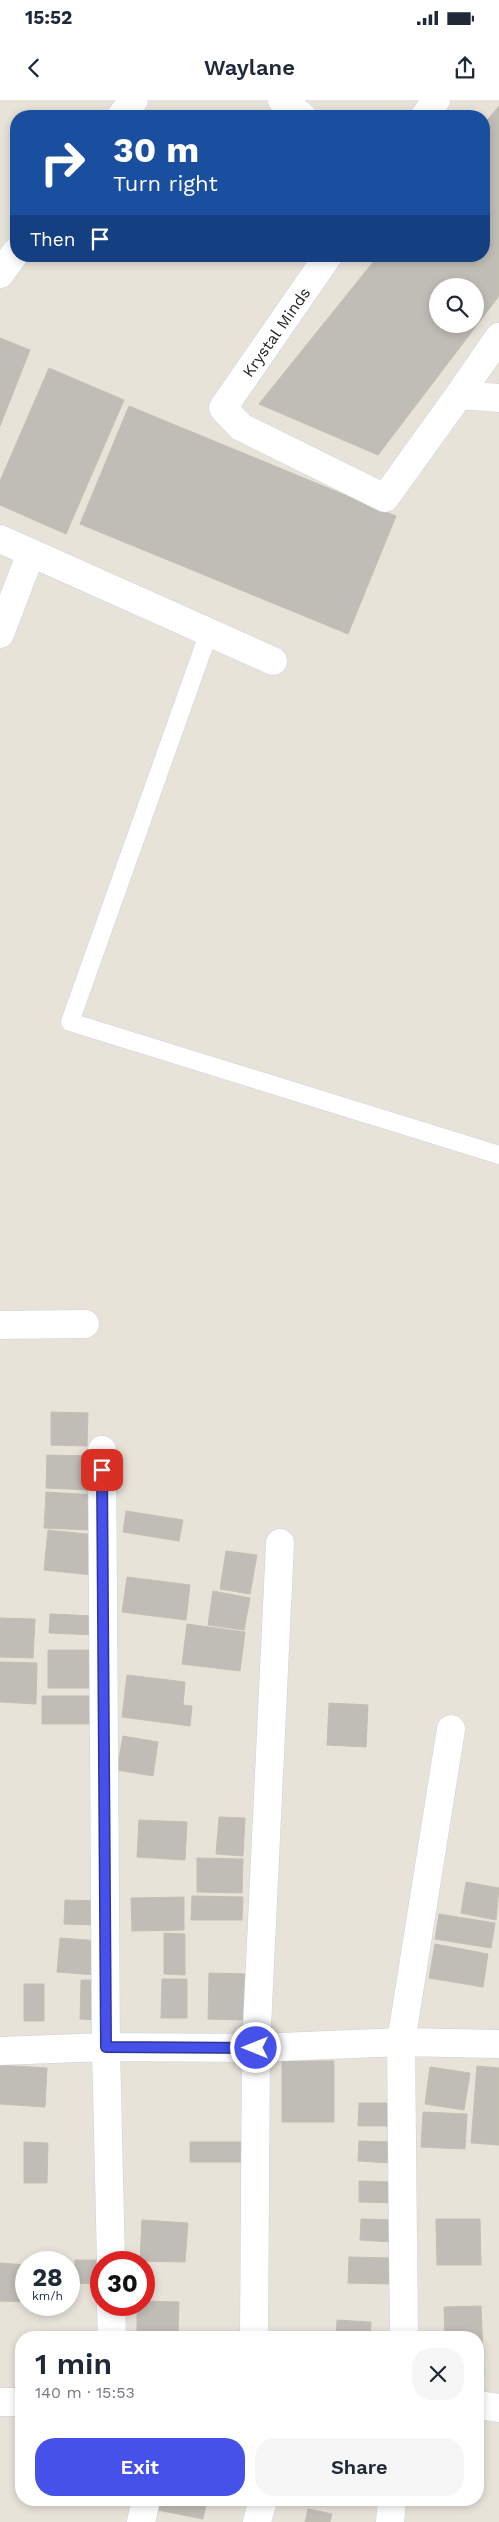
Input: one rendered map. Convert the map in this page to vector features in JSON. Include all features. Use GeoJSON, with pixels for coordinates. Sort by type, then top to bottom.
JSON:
{"type":"FeatureCollection","features":[{"type":"Feature","properties":{"kind":"street"},"geometry":{"type":"LineString","coordinates":[[126,110],[134,100]]}},
{"type":"Feature","properties":{"kind":"street"},"geometry":{"type":"LineString","coordinates":[[282,100],[294,110]]}},
{"type":"Feature","properties":{"kind":"street"},"geometry":{"type":"LineString","coordinates":[[0,274],[10,260]]}},
{"type":"Feature","properties":{"kind":"street","name":"Krystal Minds"},"geometry":{"type":"LineString","coordinates":[[324,262],[223,408],[241,427],[385,498],[459,395]]}},
{"type":"Feature","properties":{"kind":"street"},"geometry":{"type":"LineString","coordinates":[[459,395],[499,337]]}},
{"type":"Feature","properties":{"kind":"street"},"geometry":{"type":"LineString","coordinates":[[459,395],[499,398]]}},
{"type":"Feature","properties":{"kind":"street"},"geometry":{"type":"LineString","coordinates":[[0,539],[273,661]]}},
{"type":"Feature","properties":{"kind":"street"},"geometry":{"type":"LineString","coordinates":[[0,634],[31,553]]}},
{"type":"Feature","properties":{"kind":"street"},"geometry":{"type":"LineString","coordinates":[[0,1325],[86,1324]]}},
{"type":"Feature","properties":{"kind":"street"},"geometry":{"type":"LineString","coordinates":[[102,1450],[106,2047],[111,2251]]}},
{"type":"Feature","properties":{"kind":"street"},"geometry":{"type":"LineString","coordinates":[[254,2331],[256,2048],[280,1543]]}},
{"type":"Feature","properties":{"kind":"street"},"geometry":{"type":"LineString","coordinates":[[404,2331],[401,2042],[451,1729]]}},
{"type":"Feature","properties":{"kind":"street"},"geometry":{"type":"LineString","coordinates":[[0,2051],[106,2047],[256,2048],[401,2042],[499,2044]]}},
{"type":"Feature","properties":{"kind":"street"},"geometry":{"type":"LineString","coordinates":[[111,2316],[112,2331]]}},
{"type":"Feature","properties":{"kind":"street"},"geometry":{"type":"LineString","coordinates":[[0,2402],[15,2402]]}},
{"type":"Feature","properties":{"kind":"street"},"geometry":{"type":"LineString","coordinates":[[484,2406],[499,2408]]}},
{"type":"Feature","properties":{"kind":"street"},"geometry":{"type":"LineString","coordinates":[[141,2522],[145,2506]]}},
{"type":"Feature","properties":{"kind":"street"},"geometry":{"type":"LineString","coordinates":[[258,2522],[261,2506]]}},
{"type":"Feature","properties":{"kind":"street"},"geometry":{"type":"LineString","coordinates":[[390,2522],[391,2506]]}},
{"type":"Feature","properties":{"kind":"lane"},"geometry":{"type":"LineString","coordinates":[[209,632],[70,1022],[499,1155]]}},
{"type":"Feature","properties":{"kind":"building"},"geometry":{"type":"Polygon","coordinates":[[[499,106],[499,296],[484,316],[484,278],[429,278],[429,333],[471,333],[378,455],[259,404],[373,262],[490,262],[490,117],[499,106]]]}},
{"type":"Feature","properties":{"kind":"building"},"geometry":{"type":"Polygon","coordinates":[[[0,338],[30,350],[0,426],[0,338]]]}},
{"type":"Feature","properties":{"kind":"building"},"geometry":{"type":"Polygon","coordinates":[[[49,368],[124,400],[66,534],[0,505],[0,481],[49,368]]]}},
{"type":"Feature","properties":{"kind":"building"},"geometry":{"type":"Polygon","coordinates":[[[129,406],[396,516],[348,634],[80,524],[129,406]]]}},
{"type":"Feature","properties":{"kind":"building"},"geometry":{"type":"Polygon","coordinates":[[[51,1412],[88,1413],[87,1446],[51,1445],[51,1412]]]}},
{"type":"Feature","properties":{"kind":"building"},"geometry":{"type":"Polygon","coordinates":[[[47,1455],[92,1456],[91,1490],[46,1488],[47,1455]]]}},
{"type":"Feature","properties":{"kind":"building"},"geometry":{"type":"Polygon","coordinates":[[[46,1492],[94,1495],[91,1530],[44,1528],[46,1492]]]}},
{"type":"Feature","properties":{"kind":"building"},"geometry":{"type":"Polygon","coordinates":[[[126,1511],[183,1520],[179,1541],[123,1532],[126,1511]]]}},
{"type":"Feature","properties":{"kind":"building"},"geometry":{"type":"Polygon","coordinates":[[[48,1530],[96,1535],[92,1575],[44,1570],[48,1530]]]}},
{"type":"Feature","properties":{"kind":"building"},"geometry":{"type":"Polygon","coordinates":[[[226,1551],[257,1555],[250,1594],[220,1589],[226,1551]]]}},
{"type":"Feature","properties":{"kind":"building"},"geometry":{"type":"Polygon","coordinates":[[[127,1577],[190,1585],[186,1620],[122,1612],[127,1577]]]}},
{"type":"Feature","properties":{"kind":"building"},"geometry":{"type":"Polygon","coordinates":[[[213,1591],[250,1598],[244,1630],[208,1625],[213,1591]]]}},
{"type":"Feature","properties":{"kind":"building"},"geometry":{"type":"Polygon","coordinates":[[[50,1614],[96,1616],[96,1635],[49,1633],[50,1614]]]}},
{"type":"Feature","properties":{"kind":"building"},"geometry":{"type":"Polygon","coordinates":[[[0,1618],[35,1619],[33,1658],[0,1657],[0,1618]]]}},
{"type":"Feature","properties":{"kind":"building"},"geometry":{"type":"Polygon","coordinates":[[[187,1624],[245,1632],[240,1671],[182,1664],[187,1624]]]}},
{"type":"Feature","properties":{"kind":"building"},"geometry":{"type":"Polygon","coordinates":[[[48,1650],[97,1650],[97,1688],[48,1688],[48,1650]]]}},
{"type":"Feature","properties":{"kind":"building"},"geometry":{"type":"Polygon","coordinates":[[[0,1662],[37,1663],[36,1704],[0,1702],[0,1662]]]}},
{"type":"Feature","properties":{"kind":"building"},"geometry":{"type":"Polygon","coordinates":[[[127,1675],[185,1682],[183,1705],[192,1706],[190,1726],[122,1717],[127,1675]]]}},
{"type":"Feature","properties":{"kind":"building"},"geometry":{"type":"Polygon","coordinates":[[[42,1696],[100,1696],[100,1724],[42,1724],[42,1696]]]}},
{"type":"Feature","properties":{"kind":"building"},"geometry":{"type":"Polygon","coordinates":[[[329,1703],[368,1705],[366,1747],[327,1745],[329,1703]]]}},
{"type":"Feature","properties":{"kind":"building"},"geometry":{"type":"Polygon","coordinates":[[[123,1736],[158,1742],[153,1776],[117,1770],[123,1736]]]}},
{"type":"Feature","properties":{"kind":"building"},"geometry":{"type":"Polygon","coordinates":[[[219,1817],[245,1818],[243,1856],[216,1854],[219,1817]]]}},
{"type":"Feature","properties":{"kind":"building"},"geometry":{"type":"Polygon","coordinates":[[[139,1820],[187,1822],[185,1860],[137,1857],[139,1820]]]}},
{"type":"Feature","properties":{"kind":"building"},"geometry":{"type":"Polygon","coordinates":[[[197,1858],[243,1859],[242,1893],[197,1892],[197,1858]]]}},
{"type":"Feature","properties":{"kind":"building"},"geometry":{"type":"Polygon","coordinates":[[[466,1882],[499,1888],[496,1920],[461,1913],[466,1882]]]}},
{"type":"Feature","properties":{"kind":"building"},"geometry":{"type":"Polygon","coordinates":[[[192,1896],[243,1897],[242,1920],[191,1920],[192,1896]]]}},
{"type":"Feature","properties":{"kind":"building"},"geometry":{"type":"Polygon","coordinates":[[[184,1897],[184,1930],[132,1931],[131,1898],[184,1897]]]}},
{"type":"Feature","properties":{"kind":"building"},"geometry":{"type":"Polygon","coordinates":[[[65,1900],[98,1901],[97,1925],[64,1924],[65,1900]]]}},
{"type":"Feature","properties":{"kind":"building"},"geometry":{"type":"Polygon","coordinates":[[[439,1914],[495,1923],[491,1948],[435,1939],[439,1914]]]}},
{"type":"Feature","properties":{"kind":"building"},"geometry":{"type":"Polygon","coordinates":[[[164,1933],[185,1934],[185,1975],[164,1974],[164,1933]]]}},
{"type":"Feature","properties":{"kind":"building"},"geometry":{"type":"Polygon","coordinates":[[[60,1938],[100,1941],[97,1975],[57,1972],[60,1938]]]}},
{"type":"Feature","properties":{"kind":"building"},"geometry":{"type":"Polygon","coordinates":[[[435,1944],[488,1954],[483,1987],[429,1978],[435,1944]]]}},
{"type":"Feature","properties":{"kind":"building"},"geometry":{"type":"Polygon","coordinates":[[[209,1973],[246,1974],[244,2020],[208,2019],[209,1973]]]}},
{"type":"Feature","properties":{"kind":"building"},"geometry":{"type":"Polygon","coordinates":[[[162,1979],[187,1979],[187,2018],[161,2018],[162,1979]]]}},
{"type":"Feature","properties":{"kind":"building"},"geometry":{"type":"Polygon","coordinates":[[[81,1980],[104,1980],[102,2020],[80,2019],[81,1980]]]}},
{"type":"Feature","properties":{"kind":"building"},"geometry":{"type":"Polygon","coordinates":[[[24,1984],[44,1984],[44,2021],[24,2021],[24,1984]]]}},
{"type":"Feature","properties":{"kind":"building"},"geometry":{"type":"Polygon","coordinates":[[[282,2061],[334,2061],[334,2122],[282,2122],[282,2061]]]}},
{"type":"Feature","properties":{"kind":"building"},"geometry":{"type":"Polygon","coordinates":[[[0,2065],[47,2068],[45,2107],[0,2104],[0,2065]]]}},
{"type":"Feature","properties":{"kind":"building"},"geometry":{"type":"Polygon","coordinates":[[[477,2066],[499,2068],[499,2145],[471,2143],[477,2066]]]}},
{"type":"Feature","properties":{"kind":"building"},"geometry":{"type":"Polygon","coordinates":[[[430,2067],[470,2073],[464,2110],[425,2104],[430,2067]]]}},
{"type":"Feature","properties":{"kind":"building"},"geometry":{"type":"Polygon","coordinates":[[[359,2103],[391,2103],[391,2126],[358,2126],[359,2103]]]}},
{"type":"Feature","properties":{"kind":"building"},"geometry":{"type":"Polygon","coordinates":[[[423,2112],[467,2114],[465,2149],[421,2147],[423,2112]]]}},
{"type":"Feature","properties":{"kind":"building"},"geometry":{"type":"Polygon","coordinates":[[[359,2141],[393,2142],[392,2163],[358,2161],[359,2141]]]}},
{"type":"Feature","properties":{"kind":"building"},"geometry":{"type":"Polygon","coordinates":[[[24,2142],[48,2143],[47,2183],[24,2183],[24,2142]]]}},
{"type":"Feature","properties":{"kind":"building"},"geometry":{"type":"Polygon","coordinates":[[[190,2142],[245,2142],[245,2162],[190,2162],[190,2142]]]}},
{"type":"Feature","properties":{"kind":"building"},"geometry":{"type":"Polygon","coordinates":[[[359,2181],[395,2182],[394,2203],[359,2202],[359,2181]]]}},
{"type":"Feature","properties":{"kind":"building"},"geometry":{"type":"Polygon","coordinates":[[[361,2219],[393,2220],[392,2242],[360,2240],[361,2219]]]}},
{"type":"Feature","properties":{"kind":"building"},"geometry":{"type":"Polygon","coordinates":[[[436,2219],[480,2219],[481,2265],[437,2265],[436,2219]]]}},
{"type":"Feature","properties":{"kind":"building"},"geometry":{"type":"Polygon","coordinates":[[[142,2220],[188,2223],[185,2262],[155,2261],[155,2251],[140,2251],[142,2220]]]}},
{"type":"Feature","properties":{"kind":"building"},"geometry":{"type":"Polygon","coordinates":[[[349,2257],[393,2258],[393,2284],[348,2283],[349,2257]]]}},
{"type":"Feature","properties":{"kind":"building"},"geometry":{"type":"Polygon","coordinates":[[[80,2260],[90,2260],[90,2284],[80,2283],[80,2260]]]}},
{"type":"Feature","properties":{"kind":"building"},"geometry":{"type":"Polygon","coordinates":[[[0,2263],[15,2264],[15,2302],[0,2301],[0,2263]]]}},
{"type":"Feature","properties":{"kind":"building"},"geometry":{"type":"Polygon","coordinates":[[[155,2301],[179,2302],[178,2331],[137,2331],[137,2316],[155,2316],[155,2301]]]}},
{"type":"Feature","properties":{"kind":"building"},"geometry":{"type":"Polygon","coordinates":[[[481,2306],[482,2331],[445,2331],[444,2307],[481,2306]]]}},
{"type":"Feature","properties":{"kind":"building"},"geometry":{"type":"Polygon","coordinates":[[[337,2320],[371,2322],[370,2331],[336,2331],[337,2320]]]}},
{"type":"Feature","properties":{"kind":"building"},"geometry":{"type":"Polygon","coordinates":[[[159,2506],[206,2506],[203,2519],[158,2510],[159,2506]]]}},
{"type":"Feature","properties":{"kind":"building"},"geometry":{"type":"Polygon","coordinates":[[[308,2509],[332,2514],[330,2522],[305,2522],[308,2509]]]}},
{"type":"Feature","properties":{"kind":"route"},"geometry":{"type":"LineString","coordinates":[[102,1470],[106,2047],[256,2048]]}}]}
